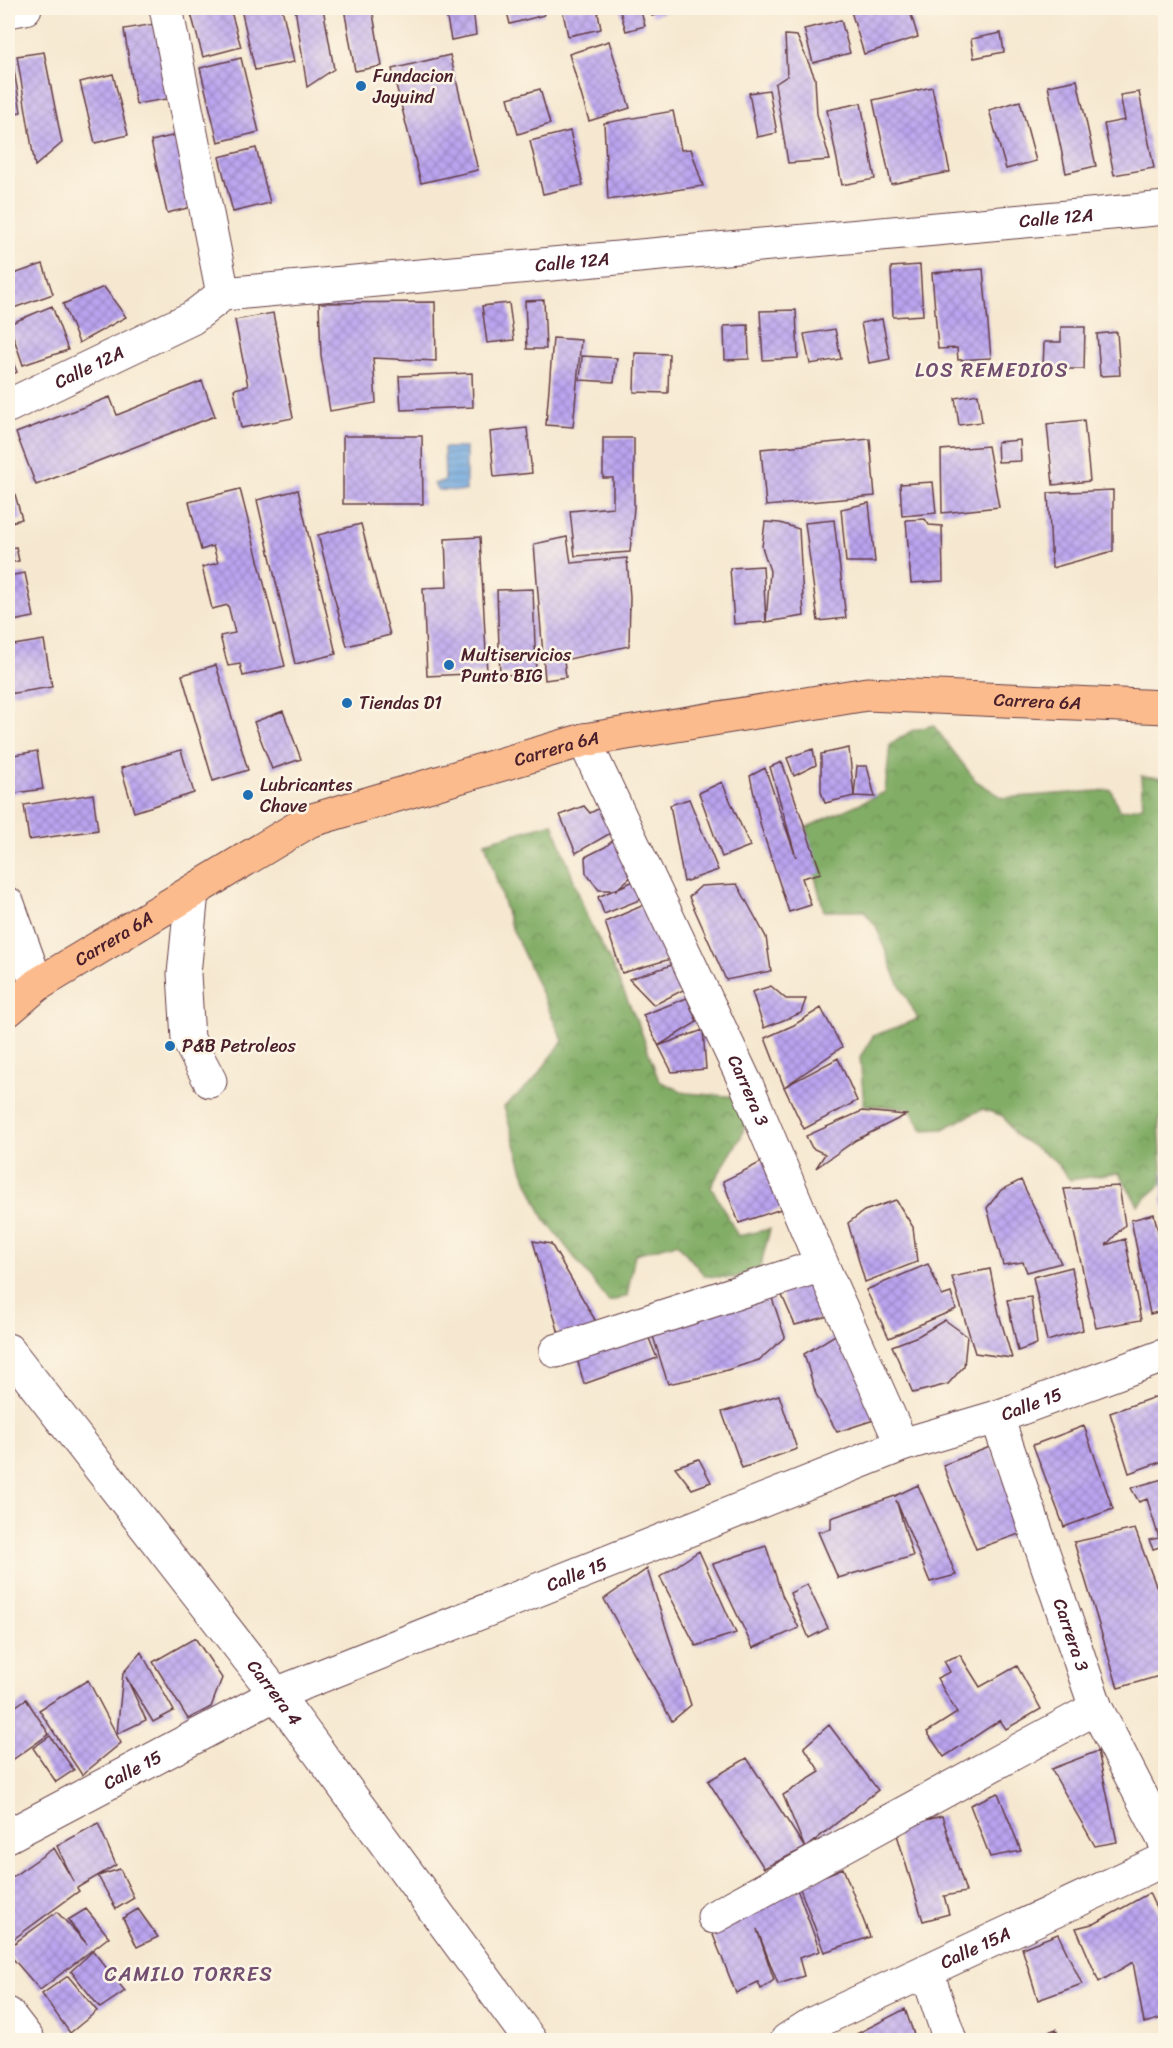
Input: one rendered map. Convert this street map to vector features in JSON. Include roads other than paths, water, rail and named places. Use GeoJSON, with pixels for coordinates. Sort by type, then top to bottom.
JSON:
{"type":"FeatureCollection","features":[{"type":"Feature","properties":{"kind":"highway","name":"Carrera 6A"},"geometry":{"type":"LineString","coordinates":[[8,1010],[37,985],[309,821],[584,740],[867,694],[1166,707]]}},
{"type":"Feature","properties":{"kind":"street"},"geometry":{"type":"LineString","coordinates":[[8,11],[26,8]]}},
{"type":"Feature","properties":{"kind":"street"},"geometry":{"type":"LineString","coordinates":[[166,8],[224,294]]}},
{"type":"Feature","properties":{"kind":"street","name":"Calle 12A"},"geometry":{"type":"LineString","coordinates":[[8,406],[192,318],[224,294],[1166,208]]}},
{"type":"Feature","properties":{"kind":"street","name":"Carrera 3"},"geometry":{"type":"LineString","coordinates":[[584,740],[747,1086],[822,1265],[902,1445]]}},
{"type":"Feature","properties":{"kind":"street"},"geometry":{"type":"LineString","coordinates":[[192,892],[184,974],[188,1038],[210,1082]]}},
{"type":"Feature","properties":{"kind":"street"},"geometry":{"type":"LineString","coordinates":[[8,904],[37,985]]}},
{"type":"Feature","properties":{"kind":"street"},"geometry":{"type":"LineString","coordinates":[[556,1351],[822,1265]]}},
{"type":"Feature","properties":{"kind":"street","name":"Carrera 4"},"geometry":{"type":"LineString","coordinates":[[8,1350],[276,1694],[530,2040]]}},
{"type":"Feature","properties":{"kind":"street","name":"Calle 15"},"geometry":{"type":"LineString","coordinates":[[8,1836],[276,1694],[902,1445],[997,1417],[1166,1355]]}},
{"type":"Feature","properties":{"kind":"street","name":"Carrera 3"},"geometry":{"type":"LineString","coordinates":[[997,1417],[1096,1708],[1166,1845]]}},
{"type":"Feature","properties":{"kind":"street"},"geometry":{"type":"LineString","coordinates":[[714,1917],[1096,1708]]}},
{"type":"Feature","properties":{"kind":"street","name":"Calle 15A"},"geometry":{"type":"LineString","coordinates":[[787,2040],[812,2024],[1166,1859]]}},
{"type":"Feature","properties":{"kind":"street"},"geometry":{"type":"LineString","coordinates":[[927,1972],[950,2040]]}},
{"type":"Feature","properties":{"kind":"street"},"geometry":{"type":"LineString","coordinates":[[8,2014],[28,2040]]}},
{"type":"Feature","properties":{"kind":"water"},"geometry":{"type":"Polygon","coordinates":[[[444,448],[466,448],[466,491],[438,490],[434,484],[445,480],[444,448]]]}},
{"type":"Feature","properties":{"kind":"place","name":"Fundacion Jayuind"},"geometry":{"type":"Point","coordinates":[361,86]}},
{"type":"Feature","properties":{"kind":"place","name":"Multiservicios Punto BIG"},"geometry":{"type":"Point","coordinates":[449,665]}},
{"type":"Feature","properties":{"kind":"place","name":"Tiendas D1"},"geometry":{"type":"Point","coordinates":[347,703]}},
{"type":"Feature","properties":{"kind":"place","name":"Lubricantes Chave"},"geometry":{"type":"Point","coordinates":[248,795]}},
{"type":"Feature","properties":{"kind":"place","name":"P&B Petroleos"},"geometry":{"type":"Point","coordinates":[170,1046]}},
{"type":"Feature","properties":{"kind":"district","name":"LOS REMEDIOS"},"geometry":{"type":"Point","coordinates":[992,370]}},
{"type":"Feature","properties":{"kind":"district","name":"CAMILO TORRES"},"geometry":{"type":"Point","coordinates":[189,1974]}}]}
